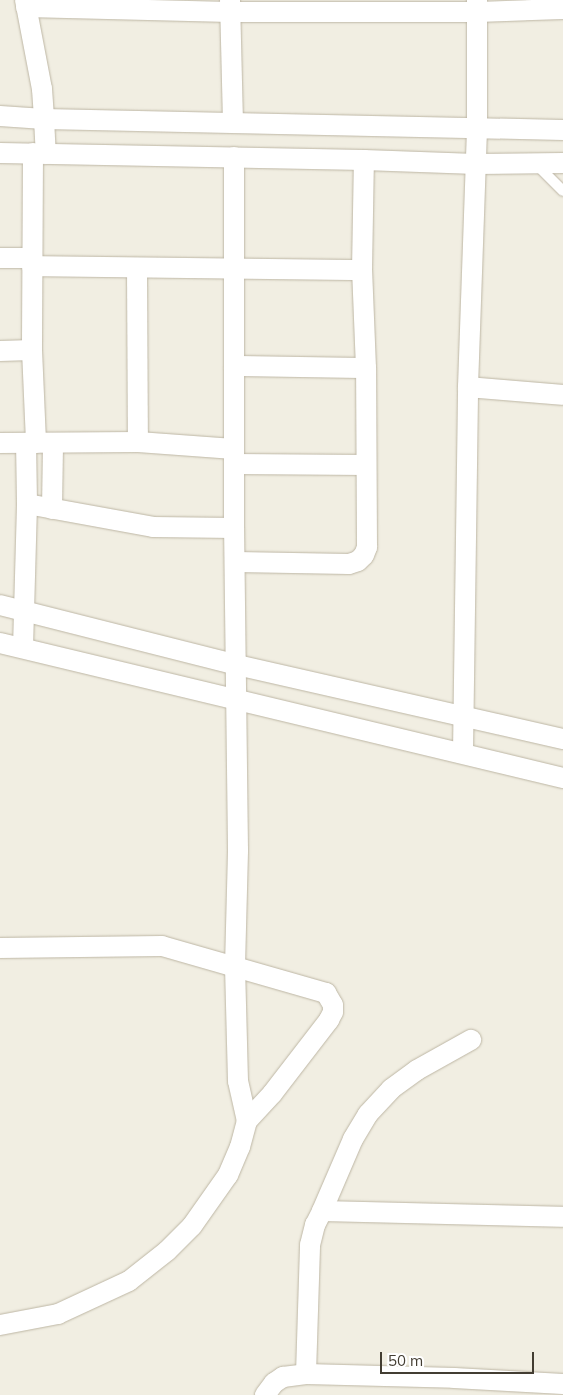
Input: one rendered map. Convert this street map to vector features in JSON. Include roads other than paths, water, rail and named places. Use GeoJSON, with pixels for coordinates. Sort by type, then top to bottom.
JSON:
{"type":"FeatureCollection","features":[{"type":"Feature","properties":{"kind":"street"},"geometry":{"type":"LineString","coordinates":[[52,509],[39,443],[32,350],[32,262],[39,154],[44,119],[42,89],[26,4],[477,6],[563,9]]}},
{"type":"Feature","properties":{"kind":"street"},"geometry":{"type":"LineString","coordinates":[[230,6],[233,122]]}},
{"type":"Feature","properties":{"kind":"street"},"geometry":{"type":"LineString","coordinates":[[463,752],[468,387],[477,129],[477,6]]}},
{"type":"Feature","properties":{"kind":"street"},"geometry":{"type":"LineString","coordinates":[[0,116],[44,119],[563,130]]}},
{"type":"Feature","properties":{"kind":"street"},"geometry":{"type":"LineString","coordinates":[[0,153],[476,164],[563,163]]}},
{"type":"Feature","properties":{"kind":"street"},"geometry":{"type":"LineString","coordinates":[[0,1325],[58,1314],[129,1281],[167,1251],[192,1226],[228,1175],[240,1147],[246,1122],[238,1081],[235,966],[238,850],[236,562],[234,528],[234,157]]}},
{"type":"Feature","properties":{"kind":"street"},"geometry":{"type":"LineString","coordinates":[[236,562],[349,564],[358,561],[367,547],[366,368],[362,270],[364,160]]}},
{"type":"Feature","properties":{"kind":"street"},"geometry":{"type":"LineString","coordinates":[[0,258],[32,262],[137,268],[362,270]]}},
{"type":"Feature","properties":{"kind":"street"},"geometry":{"type":"LineString","coordinates":[[137,268],[138,442]]}},
{"type":"Feature","properties":{"kind":"street"},"geometry":{"type":"LineString","coordinates":[[0,350],[32,350]]}},
{"type":"Feature","properties":{"kind":"street"},"geometry":{"type":"LineString","coordinates":[[234,366],[366,368]]}},
{"type":"Feature","properties":{"kind":"street"},"geometry":{"type":"LineString","coordinates":[[468,387],[563,395]]}},
{"type":"Feature","properties":{"kind":"street"},"geometry":{"type":"LineString","coordinates":[[0,443],[138,442],[234,457],[366,465]]}},
{"type":"Feature","properties":{"kind":"street"},"geometry":{"type":"LineString","coordinates":[[23,648],[27,504],[39,443]]}},
{"type":"Feature","properties":{"kind":"street"},"geometry":{"type":"LineString","coordinates":[[27,504],[153,527],[234,528]]}},
{"type":"Feature","properties":{"kind":"street"},"geometry":{"type":"LineString","coordinates":[[0,605],[237,665],[563,739]]}},
{"type":"Feature","properties":{"kind":"street"},"geometry":{"type":"LineString","coordinates":[[0,643],[463,752],[563,778]]}},
{"type":"Feature","properties":{"kind":"street"},"geometry":{"type":"LineString","coordinates":[[0,948],[162,946],[326,993],[333,1004],[333,1012],[329,1020],[272,1094],[246,1122]]}},
{"type":"Feature","properties":{"kind":"street"},"geometry":{"type":"LineString","coordinates":[[306,1374],[310,1245],[315,1225],[353,1139],[368,1114],[391,1089],[417,1070],[471,1040]]}},
{"type":"Feature","properties":{"kind":"street"},"geometry":{"type":"LineString","coordinates":[[322,1211],[563,1217]]}},
{"type":"Feature","properties":{"kind":"street"},"geometry":{"type":"LineString","coordinates":[[265,1395],[274,1383],[283,1377],[306,1374],[454,1386],[563,1384]]}},
{"type":"Feature","properties":{"kind":"lane"},"geometry":{"type":"LineString","coordinates":[[536,164],[563,191]]}}]}
